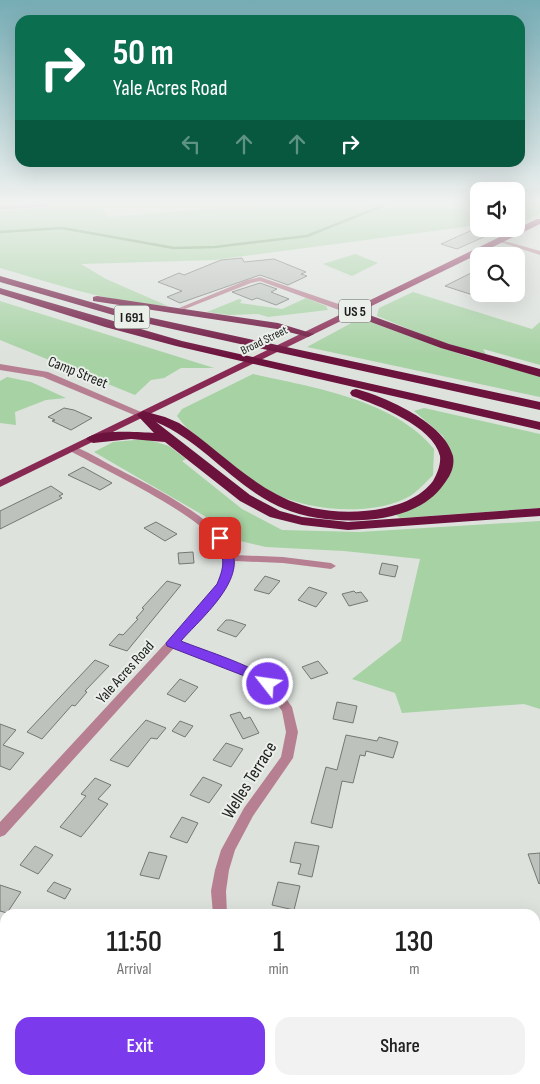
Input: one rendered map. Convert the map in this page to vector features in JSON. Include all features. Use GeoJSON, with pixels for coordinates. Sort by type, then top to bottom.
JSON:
{"type":"FeatureCollection","features":[{"type":"Feature","properties":{"kind":"highway"},"geometry":{"type":"LineString","coordinates":[[1,279],[135,306],[284,327],[308,334]]}},
{"type":"Feature","properties":{"kind":"highway","name":"I 691"},"geometry":{"type":"LineString","coordinates":[[1,279],[104,310],[540,406]]}},
{"type":"Feature","properties":{"kind":"highway","name":"I 691"},"geometry":{"type":"LineString","coordinates":[[0,291],[127,331],[267,365],[540,426]]}},
{"type":"Feature","properties":{"kind":"highway"},"geometry":{"type":"LineString","coordinates":[[353,312],[453,348],[540,373]]}},
{"type":"Feature","properties":{"kind":"highway"},"geometry":{"type":"LineString","coordinates":[[143,415],[170,422],[261,493],[281,503],[304,511],[344,516],[384,512],[421,498],[442,480],[446,465],[445,451],[437,438],[422,426],[372,399],[281,368]]}},
{"type":"Feature","properties":{"kind":"highway"},"geometry":{"type":"LineString","coordinates":[[143,415],[150,424],[245,498],[276,514],[302,521],[348,526],[540,512]]}},
{"type":"Feature","properties":{"kind":"highway"},"geometry":{"type":"LineString","coordinates":[[93,440],[136,435],[169,439]]}},
{"type":"Feature","properties":{"kind":"main road","name":"Broad Street"},"geometry":{"type":"LineString","coordinates":[[0,484],[469,255]]}},
{"type":"Feature","properties":{"kind":"street"},"geometry":{"type":"LineString","coordinates":[[184,308],[249,281],[260,279],[353,312]]}},
{"type":"Feature","properties":{"kind":"street","name":"Camp Street"},"geometry":{"type":"LineString","coordinates":[[0,367],[45,374],[143,415]]}},
{"type":"Feature","properties":{"kind":"street"},"geometry":{"type":"LineString","coordinates":[[73,449],[194,517],[220,538],[230,558],[276,559],[331,566]]}},
{"type":"Feature","properties":{"kind":"street","name":"Yale Acres Road"},"geometry":{"type":"LineString","coordinates":[[0,831],[172,643],[222,585],[228,572],[230,558]]}},
{"type":"Feature","properties":{"kind":"street","name":"Welles Terrace"},"geometry":{"type":"LineString","coordinates":[[172,643],[251,674],[268,684],[280,697],[289,712],[293,727],[292,743],[287,758],[228,846],[220,870],[217,897],[219,909]]}},
{"type":"Feature","properties":{"kind":"green space"},"geometry":{"type":"Polygon","coordinates":[[[0,255],[256,255],[215,260],[81,264],[106,279],[168,306],[125,301],[62,286],[0,268],[0,255]]]}},
{"type":"Feature","properties":{"kind":"green space"},"geometry":{"type":"Polygon","coordinates":[[[353,255],[378,263],[352,276],[323,264],[353,255]]]}},
{"type":"Feature","properties":{"kind":"green space"},"geometry":{"type":"Polygon","coordinates":[[[413,292],[532,329],[540,322],[540,365],[483,349],[487,356],[433,339],[377,316],[379,308],[413,292]]]}},
{"type":"Feature","properties":{"kind":"green space"},"geometry":{"type":"Polygon","coordinates":[[[306,298],[326,306],[328,310],[268,317],[258,314],[229,315],[207,312],[239,299],[242,300],[240,303],[282,309],[306,298]]]}},
{"type":"Feature","properties":{"kind":"green space"},"geometry":{"type":"Polygon","coordinates":[[[0,301],[214,368],[181,368],[164,378],[151,380],[135,395],[0,340],[0,301]]]}},
{"type":"Feature","properties":{"kind":"green space"},"geometry":{"type":"Polygon","coordinates":[[[355,321],[367,321],[469,357],[540,376],[540,397],[307,347],[355,321]]]}},
{"type":"Feature","properties":{"kind":"green space"},"geometry":{"type":"Polygon","coordinates":[[[253,374],[301,384],[351,398],[398,418],[417,432],[434,449],[433,475],[410,496],[395,503],[378,507],[342,509],[323,507],[305,504],[273,493],[250,479],[228,462],[185,426],[177,416],[182,409],[253,374]]]}},
{"type":"Feature","properties":{"kind":"green space"},"geometry":{"type":"Polygon","coordinates":[[[7,377],[31,382],[66,398],[46,400],[15,412],[16,425],[0,423],[0,381],[7,377]]]}},
{"type":"Feature","properties":{"kind":"green space"},"geometry":{"type":"Polygon","coordinates":[[[424,408],[540,434],[540,508],[400,518],[394,513],[418,505],[433,494],[438,487],[451,455],[443,436],[414,411],[424,408]]]}},
{"type":"Feature","properties":{"kind":"green space"},"geometry":{"type":"Polygon","coordinates":[[[146,439],[169,446],[186,459],[182,461],[242,509],[282,530],[359,532],[540,521],[540,709],[524,704],[402,713],[395,693],[352,679],[401,641],[420,559],[344,551],[266,547],[236,540],[220,525],[94,452],[113,442],[146,439]]]}},
{"type":"Feature","properties":{"kind":"building"},"geometry":{"type":"Polygon","coordinates":[[[242,258],[244,262],[274,259],[306,272],[301,274],[307,276],[288,285],[260,275],[180,303],[167,297],[182,291],[158,282],[179,273],[184,275],[221,260],[242,258]]]}},
{"type":"Feature","properties":{"kind":"building"},"geometry":{"type":"Polygon","coordinates":[[[470,274],[470,294],[445,286],[470,274]]]}},
{"type":"Feature","properties":{"kind":"building"},"geometry":{"type":"Polygon","coordinates":[[[260,283],[277,289],[271,292],[289,299],[276,305],[257,298],[252,300],[232,292],[260,283]]]}},
{"type":"Feature","properties":{"kind":"building"},"geometry":{"type":"Polygon","coordinates":[[[64,408],[92,418],[71,430],[52,421],[55,420],[48,417],[64,408]]]}},
{"type":"Feature","properties":{"kind":"building"},"geometry":{"type":"Polygon","coordinates":[[[83,467],[112,483],[100,490],[68,475],[83,467]]]}},
{"type":"Feature","properties":{"kind":"building"},"geometry":{"type":"Polygon","coordinates":[[[51,486],[63,494],[59,496],[62,498],[0,529],[0,511],[51,486]]]}},
{"type":"Feature","properties":{"kind":"building"},"geometry":{"type":"Polygon","coordinates":[[[156,522],[177,534],[165,541],[144,528],[156,522]]]}},
{"type":"Feature","properties":{"kind":"building"},"geometry":{"type":"Polygon","coordinates":[[[193,552],[194,563],[179,564],[178,553],[193,552]]]}},
{"type":"Feature","properties":{"kind":"building"},"geometry":{"type":"Polygon","coordinates":[[[382,563],[398,566],[395,577],[379,574],[382,563]]]}},
{"type":"Feature","properties":{"kind":"building"},"geometry":{"type":"Polygon","coordinates":[[[265,576],[280,581],[269,594],[254,590],[265,576]]]}},
{"type":"Feature","properties":{"kind":"building"},"geometry":{"type":"Polygon","coordinates":[[[167,581],[181,585],[127,651],[109,645],[119,634],[123,635],[138,619],[136,618],[144,609],[142,608],[167,581]]]}},
{"type":"Feature","properties":{"kind":"building"},"geometry":{"type":"Polygon","coordinates":[[[309,587],[327,593],[316,607],[298,600],[309,587]]]}},
{"type":"Feature","properties":{"kind":"building"},"geometry":{"type":"Polygon","coordinates":[[[354,591],[356,593],[361,592],[368,601],[349,606],[342,594],[354,591]]]}},
{"type":"Feature","properties":{"kind":"building"},"geometry":{"type":"Polygon","coordinates":[[[226,620],[246,625],[236,637],[217,630],[226,620]]]}},
{"type":"Feature","properties":{"kind":"building"},"geometry":{"type":"Polygon","coordinates":[[[95,660],[109,666],[85,691],[87,692],[75,706],[72,705],[42,739],[27,732],[95,660]]]}},
{"type":"Feature","properties":{"kind":"building"},"geometry":{"type":"Polygon","coordinates":[[[318,661],[328,673],[311,679],[302,667],[318,661]]]}},
{"type":"Feature","properties":{"kind":"building"},"geometry":{"type":"Polygon","coordinates":[[[180,679],[198,687],[185,702],[167,694],[180,679]]]}},
{"type":"Feature","properties":{"kind":"building"},"geometry":{"type":"Polygon","coordinates":[[[337,702],[357,706],[353,723],[333,719],[337,702]]]}},
{"type":"Feature","properties":{"kind":"building"},"geometry":{"type":"Polygon","coordinates":[[[240,712],[244,719],[250,717],[259,733],[243,739],[230,715],[240,712]]]}},
{"type":"Feature","properties":{"kind":"building"},"geometry":{"type":"Polygon","coordinates":[[[146,720],[166,728],[157,739],[151,738],[128,767],[110,760],[146,720]]]}},
{"type":"Feature","properties":{"kind":"building"},"geometry":{"type":"Polygon","coordinates":[[[180,721],[193,726],[185,737],[172,731],[180,721]]]}},
{"type":"Feature","properties":{"kind":"building"},"geometry":{"type":"Polygon","coordinates":[[[0,724],[16,730],[3,745],[24,753],[10,770],[0,766],[0,724]]]}},
{"type":"Feature","properties":{"kind":"building"},"geometry":{"type":"Polygon","coordinates":[[[346,735],[377,741],[379,737],[398,742],[393,758],[366,751],[365,756],[360,755],[353,783],[342,781],[332,828],[311,823],[326,767],[337,770],[346,735]]]}},
{"type":"Feature","properties":{"kind":"building"},"geometry":{"type":"Polygon","coordinates":[[[226,743],[243,749],[231,767],[213,760],[226,743]]]}},
{"type":"Feature","properties":{"kind":"building"},"geometry":{"type":"Polygon","coordinates":[[[203,777],[222,785],[209,803],[190,795],[203,777]]]}},
{"type":"Feature","properties":{"kind":"building"},"geometry":{"type":"Polygon","coordinates":[[[95,778],[111,785],[98,799],[108,804],[81,837],[60,827],[86,796],[81,794],[95,778]]]}},
{"type":"Feature","properties":{"kind":"building"},"geometry":{"type":"Polygon","coordinates":[[[182,817],[198,823],[187,843],[170,837],[182,817]]]}},
{"type":"Feature","properties":{"kind":"building"},"geometry":{"type":"Polygon","coordinates":[[[295,842],[319,846],[312,877],[298,874],[301,864],[290,862],[295,842]]]}},
{"type":"Feature","properties":{"kind":"building"},"geometry":{"type":"Polygon","coordinates":[[[35,846],[53,855],[38,874],[20,865],[35,846]]]}},
{"type":"Feature","properties":{"kind":"building"},"geometry":{"type":"Polygon","coordinates":[[[149,852],[167,856],[159,879],[140,875],[149,852]]]}},
{"type":"Feature","properties":{"kind":"building"},"geometry":{"type":"Polygon","coordinates":[[[540,853],[540,883],[539,884],[528,854],[540,853]]]}},
{"type":"Feature","properties":{"kind":"building"},"geometry":{"type":"Polygon","coordinates":[[[54,882],[71,889],[65,899],[47,891],[54,882]]]}},
{"type":"Feature","properties":{"kind":"building"},"geometry":{"type":"Polygon","coordinates":[[[278,882],[300,886],[294,909],[272,905],[278,882]]]}},
{"type":"Feature","properties":{"kind":"building"},"geometry":{"type":"Polygon","coordinates":[[[0,885],[21,892],[10,909],[0,909],[0,885]]]}},
{"type":"Feature","properties":{"kind":"route"},"geometry":{"type":"LineString","coordinates":[[220,538],[227,548],[230,558],[228,572],[213,598],[172,643],[251,674],[268,684]]}}]}
